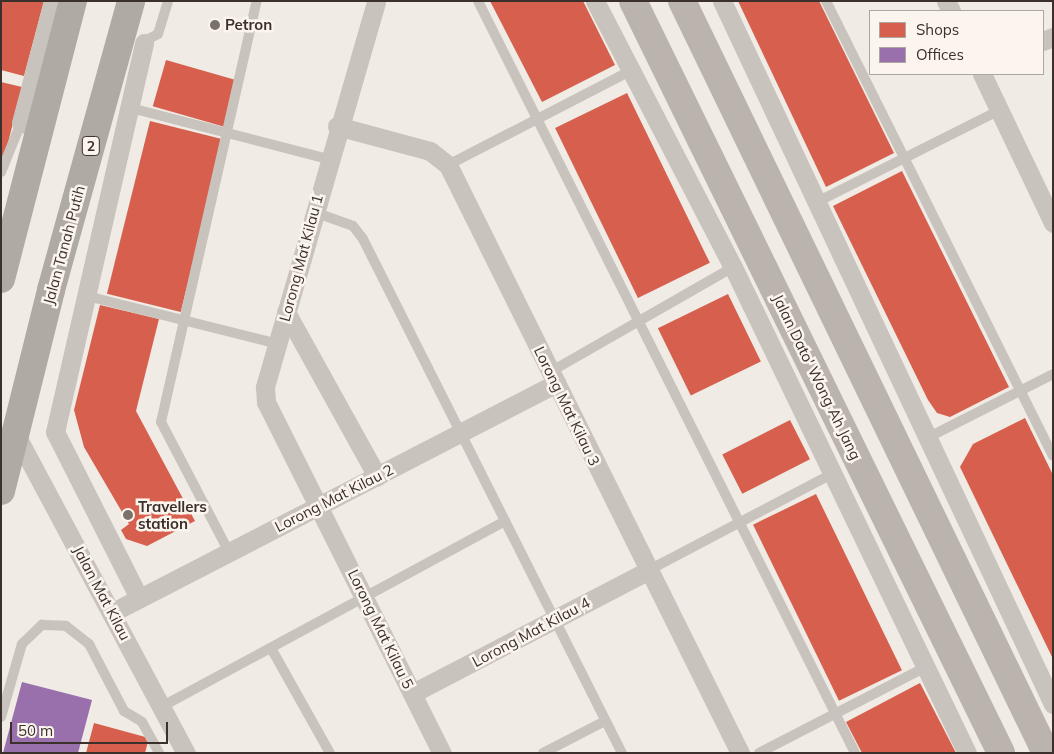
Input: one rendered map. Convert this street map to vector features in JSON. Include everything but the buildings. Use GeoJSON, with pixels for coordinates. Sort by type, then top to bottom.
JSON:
{"type":"FeatureCollection","features":[{"type":"Feature","properties":{"kind":"highway"},"geometry":{"type":"LineString","coordinates":[[3,264],[30,124],[72,1]]}},
{"type":"Feature","properties":{"kind":"highway","name":"Jalan Tanah Putih"},"geometry":{"type":"LineString","coordinates":[[1,491],[51,290],[132,42],[132,1]]}},
{"type":"Feature","properties":{"kind":"main road","name":"Jalan Dato' Wong Ah Jang"},"geometry":{"type":"LineString","coordinates":[[633,1],[1001,753]]}},
{"type":"Feature","properties":{"kind":"main road"},"geometry":{"type":"LineString","coordinates":[[682,1],[1046,753]]}},
{"type":"Feature","properties":{"kind":"street"},"geometry":{"type":"LineString","coordinates":[[30,124],[53,1]]}},
{"type":"Feature","properties":{"kind":"street"},"geometry":{"type":"LineString","coordinates":[[595,1],[732,267],[830,476],[967,753]]}},
{"type":"Feature","properties":{"kind":"street"},"geometry":{"type":"LineString","coordinates":[[722,1],[929,437],[1052,702]]}},
{"type":"Feature","properties":{"kind":"street","name":"Lorong Mat Kilau 1"},"geometry":{"type":"LineString","coordinates":[[320,505],[266,402],[265,388],[337,126],[376,2]]}},
{"type":"Feature","properties":{"kind":"street"},"geometry":{"type":"LineString","coordinates":[[132,42],[128,107],[83,295],[55,436],[139,598]]}},
{"type":"Feature","properties":{"kind":"street"},"geometry":{"type":"LineString","coordinates":[[982,75],[1051,213]]}},
{"type":"Feature","properties":{"kind":"street","name":"Lorong Mat Kilau 3"},"geometry":{"type":"LineString","coordinates":[[337,126],[430,151],[448,165],[740,753]]}},
{"type":"Feature","properties":{"kind":"street"},"geometry":{"type":"LineString","coordinates":[[732,267],[756,250]]}},
{"type":"Feature","properties":{"kind":"street"},"geometry":{"type":"LineString","coordinates":[[51,290],[83,295]]}},
{"type":"Feature","properties":{"kind":"street"},"geometry":{"type":"LineString","coordinates":[[286,312],[377,476]]}},
{"type":"Feature","properties":{"kind":"street","name":"Lorong Mat Kilau 2"},"geometry":{"type":"LineString","coordinates":[[113,612],[463,431],[553,378]]}},
{"type":"Feature","properties":{"kind":"street","name":"Jalan Mat Kilau"},"geometry":{"type":"LineString","coordinates":[[16,435],[113,612],[186,753]]}},
{"type":"Feature","properties":{"kind":"street","name":"Lorong Mat Kilau 5"},"geometry":{"type":"LineString","coordinates":[[320,505],[442,753]]}},
{"type":"Feature","properties":{"kind":"street","name":"Lorong Mat Kilau 4"},"geometry":{"type":"LineString","coordinates":[[412,693],[649,570]]}},
{"type":"Feature","properties":{"kind":"lane"},"geometry":{"type":"LineString","coordinates":[[132,42],[158,34],[168,1]]}},
{"type":"Feature","properties":{"kind":"lane"},"geometry":{"type":"LineString","coordinates":[[229,552],[161,422],[188,322],[230,134],[257,1]]}},
{"type":"Feature","properties":{"kind":"lane"},"geometry":{"type":"LineString","coordinates":[[478,1],[534,120],[855,753]]}},
{"type":"Feature","properties":{"kind":"lane"},"geometry":{"type":"LineString","coordinates":[[826,1],[1053,456]]}},
{"type":"Feature","properties":{"kind":"lane"},"geometry":{"type":"LineString","coordinates":[[448,165],[630,71]]}},
{"type":"Feature","properties":{"kind":"lane"},"geometry":{"type":"LineString","coordinates":[[128,107],[328,159]]}},
{"type":"Feature","properties":{"kind":"lane"},"geometry":{"type":"LineString","coordinates":[[817,202],[1000,110]]}},
{"type":"Feature","properties":{"kind":"lane"},"geometry":{"type":"LineString","coordinates":[[1,172],[30,124]]}},
{"type":"Feature","properties":{"kind":"lane"},"geometry":{"type":"LineString","coordinates":[[314,212],[353,226],[363,239],[463,431],[505,521],[556,618],[622,753]]}},
{"type":"Feature","properties":{"kind":"lane"},"geometry":{"type":"LineString","coordinates":[[553,378],[637,322],[732,267]]}},
{"type":"Feature","properties":{"kind":"lane"},"geometry":{"type":"LineString","coordinates":[[83,295],[278,344]]}},
{"type":"Feature","properties":{"kind":"lane"},"geometry":{"type":"LineString","coordinates":[[929,437],[1053,374]]}},
{"type":"Feature","properties":{"kind":"lane"},"geometry":{"type":"LineString","coordinates":[[649,570],[738,522],[830,476]]}},
{"type":"Feature","properties":{"kind":"lane"},"geometry":{"type":"LineString","coordinates":[[161,707],[505,521]]}},
{"type":"Feature","properties":{"kind":"lane"},"geometry":{"type":"LineString","coordinates":[[1,717],[22,644],[42,625],[52,623],[66,626],[89,644],[124,711],[142,722],[159,753]]}},
{"type":"Feature","properties":{"kind":"lane"},"geometry":{"type":"LineString","coordinates":[[271,648],[330,753]]}},
{"type":"Feature","properties":{"kind":"lane"},"geometry":{"type":"LineString","coordinates":[[759,753],[924,668]]}},
{"type":"Feature","properties":{"kind":"lane"},"geometry":{"type":"LineString","coordinates":[[543,753],[605,721]]}},
{"type":"Feature","properties":{"kind":"place","name":"Petron"},"geometry":{"type":"Point","coordinates":[215,25]}},
{"type":"Feature","properties":{"kind":"place","name":"Travellers station"},"geometry":{"type":"Point","coordinates":[128,515]}}]}
